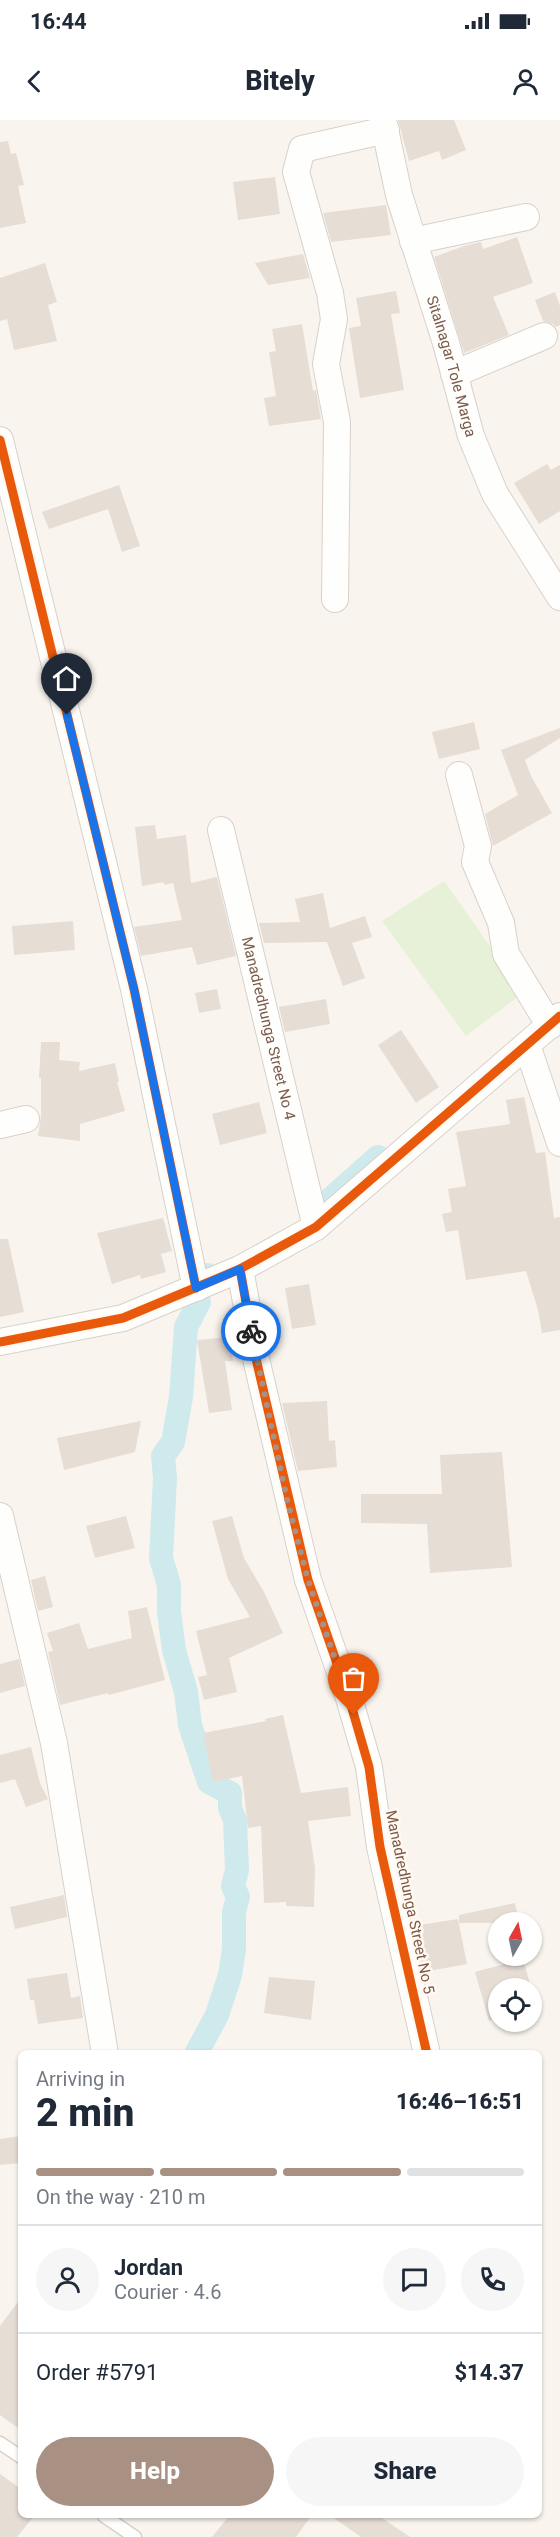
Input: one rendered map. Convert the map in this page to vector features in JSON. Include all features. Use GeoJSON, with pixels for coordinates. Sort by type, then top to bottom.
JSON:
{"type":"FeatureCollection","features":[{"type":"Feature","properties":{"kind":"street","name":"Sitalnagar Tole Marga"},"geometry":{"type":"LineString","coordinates":[[384,125],[399,195],[471,436],[495,494],[560,597]]}},
{"type":"Feature","properties":{"kind":"street"},"geometry":{"type":"LineString","coordinates":[[335,599],[337,422],[327,364],[334,320],[330,293],[296,172],[302,148],[384,125]]}},
{"type":"Feature","properties":{"kind":"street"},"geometry":{"type":"LineString","coordinates":[[413,241],[526,217]]}},
{"type":"Feature","properties":{"kind":"street"},"geometry":{"type":"LineString","coordinates":[[454,374],[544,336]]}},
{"type":"Feature","properties":{"kind":"street"},"geometry":{"type":"LineString","coordinates":[[0,440],[134,989],[196,1288]]}},
{"type":"Feature","properties":{"kind":"street"},"geometry":{"type":"LineString","coordinates":[[0,1342],[123,1318],[240,1269],[316,1227],[555,1021],[506,954],[501,923],[475,862],[478,846],[459,775]]}},
{"type":"Feature","properties":{"kind":"street","name":"Manadredhunga Street No 4"},"geometry":{"type":"LineString","coordinates":[[221,830],[316,1227]]}},
{"type":"Feature","properties":{"kind":"street"},"geometry":{"type":"LineString","coordinates":[[526,1045],[560,1143]]}},
{"type":"Feature","properties":{"kind":"street"},"geometry":{"type":"LineString","coordinates":[[0,1125],[26,1119]]}},
{"type":"Feature","properties":{"kind":"street","name":"Manadredhunga Street No 5"},"geometry":{"type":"LineString","coordinates":[[240,1269],[257,1363],[308,1580],[349,1698],[369,1767],[380,1847],[426,2050]]}},
{"type":"Feature","properties":{"kind":"street"},"geometry":{"type":"LineString","coordinates":[[0,1516],[54,1743],[104,2050]]}},
{"type":"Feature","properties":{"kind":"lane"},"geometry":{"type":"LineString","coordinates":[[0,2442],[18,2455]]}},
{"type":"Feature","properties":{"kind":"lane"},"geometry":{"type":"LineString","coordinates":[[107,2518],[135,2537]]}},
{"type":"Feature","properties":{"kind":"green space"},"geometry":{"type":"Polygon","coordinates":[[[444,881],[523,993],[466,1036],[382,921],[444,881]]]}},
{"type":"Feature","properties":{"kind":"building"},"geometry":{"type":"Polygon","coordinates":[[[398,120],[454,120],[466,150],[442,160],[439,151],[409,161],[398,120]]]}},
{"type":"Feature","properties":{"kind":"building"},"geometry":{"type":"Polygon","coordinates":[[[8,141],[11,154],[16,153],[24,185],[18,186],[26,223],[0,228],[0,142],[8,141]]]}},
{"type":"Feature","properties":{"kind":"building"},"geometry":{"type":"Polygon","coordinates":[[[275,177],[280,214],[238,220],[233,182],[275,177]]]}},
{"type":"Feature","properties":{"kind":"building"},"geometry":{"type":"Polygon","coordinates":[[[386,205],[391,235],[331,242],[323,213],[386,205]]]}},
{"type":"Feature","properties":{"kind":"building"},"geometry":{"type":"Polygon","coordinates":[[[517,237],[533,283],[493,297],[509,335],[464,353],[434,257],[481,242],[483,249],[517,237]]]}},
{"type":"Feature","properties":{"kind":"building"},"geometry":{"type":"Polygon","coordinates":[[[303,254],[310,278],[268,285],[255,263],[303,254]]]}},
{"type":"Feature","properties":{"kind":"building"},"geometry":{"type":"Polygon","coordinates":[[[45,263],[57,302],[48,305],[57,341],[14,350],[7,319],[0,321],[0,278],[45,263]]]}},
{"type":"Feature","properties":{"kind":"building"},"geometry":{"type":"Polygon","coordinates":[[[396,291],[400,313],[391,314],[404,390],[360,398],[349,328],[361,326],[356,298],[396,291]]]}},
{"type":"Feature","properties":{"kind":"building"},"geometry":{"type":"Polygon","coordinates":[[[555,292],[560,306],[560,325],[556,327],[543,321],[535,300],[555,292]]]}},
{"type":"Feature","properties":{"kind":"building"},"geometry":{"type":"Polygon","coordinates":[[[302,324],[313,391],[316,390],[321,419],[269,426],[264,398],[276,396],[269,352],[276,351],[272,329],[302,324]]]}},
{"type":"Feature","properties":{"kind":"building"},"geometry":{"type":"Polygon","coordinates":[[[547,464],[551,470],[560,465],[560,511],[539,524],[514,483],[547,464]]]}},
{"type":"Feature","properties":{"kind":"building"},"geometry":{"type":"Polygon","coordinates":[[[119,485],[140,546],[122,552],[108,509],[49,529],[42,512],[119,485]]]}},
{"type":"Feature","properties":{"kind":"building"},"geometry":{"type":"Polygon","coordinates":[[[474,722],[480,749],[439,759],[432,732],[474,722]]]}},
{"type":"Feature","properties":{"kind":"building"},"geometry":{"type":"Polygon","coordinates":[[[560,728],[560,738],[525,760],[531,776],[552,813],[493,846],[485,814],[518,795],[501,750],[560,728]]]}},
{"type":"Feature","properties":{"kind":"building"},"geometry":{"type":"Polygon","coordinates":[[[155,825],[157,839],[186,835],[191,883],[217,877],[236,956],[197,965],[192,947],[141,956],[134,927],[182,920],[173,883],[164,885],[164,882],[142,886],[135,827],[155,825]]]}},
{"type":"Feature","properties":{"kind":"building"},"geometry":{"type":"Polygon","coordinates":[[[323,893],[330,928],[365,916],[372,937],[352,943],[365,978],[343,986],[327,942],[264,943],[259,923],[300,922],[295,899],[323,893]]]}},
{"type":"Feature","properties":{"kind":"building"},"geometry":{"type":"Polygon","coordinates":[[[73,921],[75,950],[14,955],[12,926],[73,921]]]}},
{"type":"Feature","properties":{"kind":"building"},"geometry":{"type":"Polygon","coordinates":[[[217,989],[221,1009],[199,1013],[195,993],[217,989]]]}},
{"type":"Feature","properties":{"kind":"building"},"geometry":{"type":"Polygon","coordinates":[[[326,999],[330,1024],[285,1032],[279,1007],[326,999]]]}},
{"type":"Feature","properties":{"kind":"building"},"geometry":{"type":"Polygon","coordinates":[[[401,1030],[439,1087],[416,1103],[378,1045],[401,1030]]]}},
{"type":"Feature","properties":{"kind":"building"},"geometry":{"type":"Polygon","coordinates":[[[41,1042],[60,1042],[59,1060],[80,1062],[79,1071],[115,1063],[119,1082],[117,1082],[125,1111],[80,1124],[80,1141],[38,1136],[41,1116],[41,1078],[39,1078],[41,1042]]]}},
{"type":"Feature","properties":{"kind":"building"},"geometry":{"type":"Polygon","coordinates":[[[524,1097],[536,1153],[545,1152],[554,1218],[560,1217],[560,1330],[542,1333],[538,1310],[526,1271],[466,1280],[458,1230],[446,1232],[442,1214],[452,1212],[448,1189],[466,1186],[456,1132],[510,1124],[506,1100],[524,1097]]]}},
{"type":"Feature","properties":{"kind":"building"},"geometry":{"type":"Polygon","coordinates":[[[259,1102],[267,1133],[220,1145],[212,1114],[259,1102]]]}},
{"type":"Feature","properties":{"kind":"building"},"geometry":{"type":"Polygon","coordinates":[[[163,1218],[172,1251],[161,1254],[166,1272],[141,1279],[140,1275],[112,1284],[97,1233],[163,1218]]]}},
{"type":"Feature","properties":{"kind":"building"},"geometry":{"type":"Polygon","coordinates":[[[0,1239],[8,1239],[24,1312],[0,1317],[0,1239]]]}},
{"type":"Feature","properties":{"kind":"building"},"geometry":{"type":"Polygon","coordinates":[[[309,1284],[316,1325],[292,1329],[285,1288],[309,1284]]]}},
{"type":"Feature","properties":{"kind":"building"},"geometry":{"type":"Polygon","coordinates":[[[230,1337],[233,1361],[225,1361],[232,1410],[209,1413],[197,1340],[230,1337]]]}},
{"type":"Feature","properties":{"kind":"building"},"geometry":{"type":"Polygon","coordinates":[[[327,1401],[329,1441],[335,1440],[337,1467],[298,1471],[282,1403],[327,1401]]]}},
{"type":"Feature","properties":{"kind":"building"},"geometry":{"type":"Polygon","coordinates":[[[141,1421],[135,1452],[64,1470],[57,1438],[141,1421]]]}},
{"type":"Feature","properties":{"kind":"building"},"geometry":{"type":"Polygon","coordinates":[[[502,1452],[512,1567],[430,1573],[427,1524],[361,1523],[361,1494],[442,1494],[440,1455],[502,1452]]]}},
{"type":"Feature","properties":{"kind":"building"},"geometry":{"type":"Polygon","coordinates":[[[126,1516],[135,1548],[95,1558],[86,1526],[126,1516]]]}},
{"type":"Feature","properties":{"kind":"building"},"geometry":{"type":"Polygon","coordinates":[[[232,1516],[244,1558],[264,1592],[283,1633],[229,1658],[237,1692],[204,1700],[198,1677],[207,1675],[196,1631],[250,1617],[228,1579],[212,1521],[232,1516]]]}},
{"type":"Feature","properties":{"kind":"building"},"geometry":{"type":"Polygon","coordinates":[[[45,1576],[53,1607],[38,1611],[31,1580],[45,1576]]]}},
{"type":"Feature","properties":{"kind":"building"},"geometry":{"type":"Polygon","coordinates":[[[147,1607],[165,1680],[60,1705],[48,1652],[53,1651],[47,1633],[79,1623],[88,1649],[132,1638],[128,1611],[147,1607]]]}},
{"type":"Feature","properties":{"kind":"building"},"geometry":{"type":"Polygon","coordinates":[[[19,1659],[25,1686],[0,1693],[0,1664],[19,1659]]]}},
{"type":"Feature","properties":{"kind":"building"},"geometry":{"type":"Polygon","coordinates":[[[283,1715],[301,1793],[348,1787],[351,1816],[308,1821],[315,1868],[314,1907],[286,1906],[286,1902],[264,1903],[261,1826],[248,1828],[242,1776],[213,1782],[203,1733],[266,1721],[265,1719],[283,1715]]]}},
{"type":"Feature","properties":{"kind":"building"},"geometry":{"type":"Polygon","coordinates":[[[31,1747],[40,1783],[48,1799],[26,1807],[15,1779],[0,1783],[0,1755],[31,1747]]]}},
{"type":"Feature","properties":{"kind":"building"},"geometry":{"type":"Polygon","coordinates":[[[64,1895],[67,1917],[15,1929],[10,1907],[64,1895]]]}},
{"type":"Feature","properties":{"kind":"building"},"geometry":{"type":"Polygon","coordinates":[[[515,1903],[517,1912],[488,1912],[488,1923],[459,1923],[459,1915],[515,1903]]]}},
{"type":"Feature","properties":{"kind":"building"},"geometry":{"type":"Polygon","coordinates":[[[458,1919],[467,1964],[424,1972],[413,1926],[458,1919]]]}},
{"type":"Feature","properties":{"kind":"building"},"geometry":{"type":"Polygon","coordinates":[[[497,1966],[525,1966],[528,1978],[488,1978],[488,2018],[475,1972],[497,1966]]]}},
{"type":"Feature","properties":{"kind":"building"},"geometry":{"type":"Polygon","coordinates":[[[67,1973],[71,1998],[80,1996],[83,2018],[38,2024],[34,2000],[30,2000],[27,1979],[67,1973]]]}},
{"type":"Feature","properties":{"kind":"building"},"geometry":{"type":"Polygon","coordinates":[[[269,1977],[315,1981],[311,2020],[264,2013],[269,1977]]]}},
{"type":"Feature","properties":{"kind":"building"},"geometry":{"type":"Polygon","coordinates":[[[18,2136],[18,2163],[0,2165],[0,2139],[18,2136]]]}},
{"type":"Feature","properties":{"kind":"building"},"geometry":{"type":"Polygon","coordinates":[[[18,2302],[18,2428],[0,2415],[0,2326],[18,2302]]]}},
{"type":"Feature","properties":{"kind":"building"},"geometry":{"type":"Polygon","coordinates":[[[0,2474],[18,2487],[18,2518],[32,2518],[17,2537],[0,2537],[0,2474]]]}},
{"type":"Feature","properties":{"kind":"building"},"geometry":{"type":"Polygon","coordinates":[[[227,2518],[310,2518],[296,2537],[212,2537],[227,2518]]]}},
{"type":"Feature","properties":{"kind":"building"},"geometry":{"type":"Polygon","coordinates":[[[334,2518],[382,2518],[410,2537],[361,2537],[334,2518]]]}},
{"type":"Feature","properties":{"kind":"waterway"},"geometry":{"type":"LineString","coordinates":[[324,1205],[378,1157]]}},
{"type":"Feature","properties":{"kind":"waterway"},"geometry":{"type":"LineString","coordinates":[[198,2050],[217,2015],[230,1975],[234,1949],[234,1912],[238,1897],[233,1886],[237,1870],[235,1820],[230,1808],[230,1793],[209,1782],[190,1725],[186,1692],[174,1650],[169,1612],[169,1585],[161,1558],[165,1478],[163,1456],[173,1442],[181,1397],[186,1327],[199,1302],[196,1293],[197,1280],[207,1275]]}},
{"type":"Feature","properties":{"kind":"cycle path"},"geometry":{"type":"LineString","coordinates":[[0,440],[134,989],[196,1288]]}},
{"type":"Feature","properties":{"kind":"cycle path"},"geometry":{"type":"LineString","coordinates":[[0,1342],[123,1318],[240,1269],[316,1227],[560,1016]]}},
{"type":"Feature","properties":{"kind":"cycle path"},"geometry":{"type":"LineString","coordinates":[[240,1269],[257,1363],[308,1580],[349,1698],[369,1767],[380,1847],[426,2050]]}},
{"type":"Feature","properties":{"kind":"way so far"},"geometry":{"type":"LineString","coordinates":[[251,1331],[287,1499],[308,1580],[354,1715]]}},
{"type":"Feature","properties":{"kind":"route"},"geometry":{"type":"LineString","coordinates":[[67,715],[134,989],[196,1288],[240,1269],[251,1331]]}}]}
